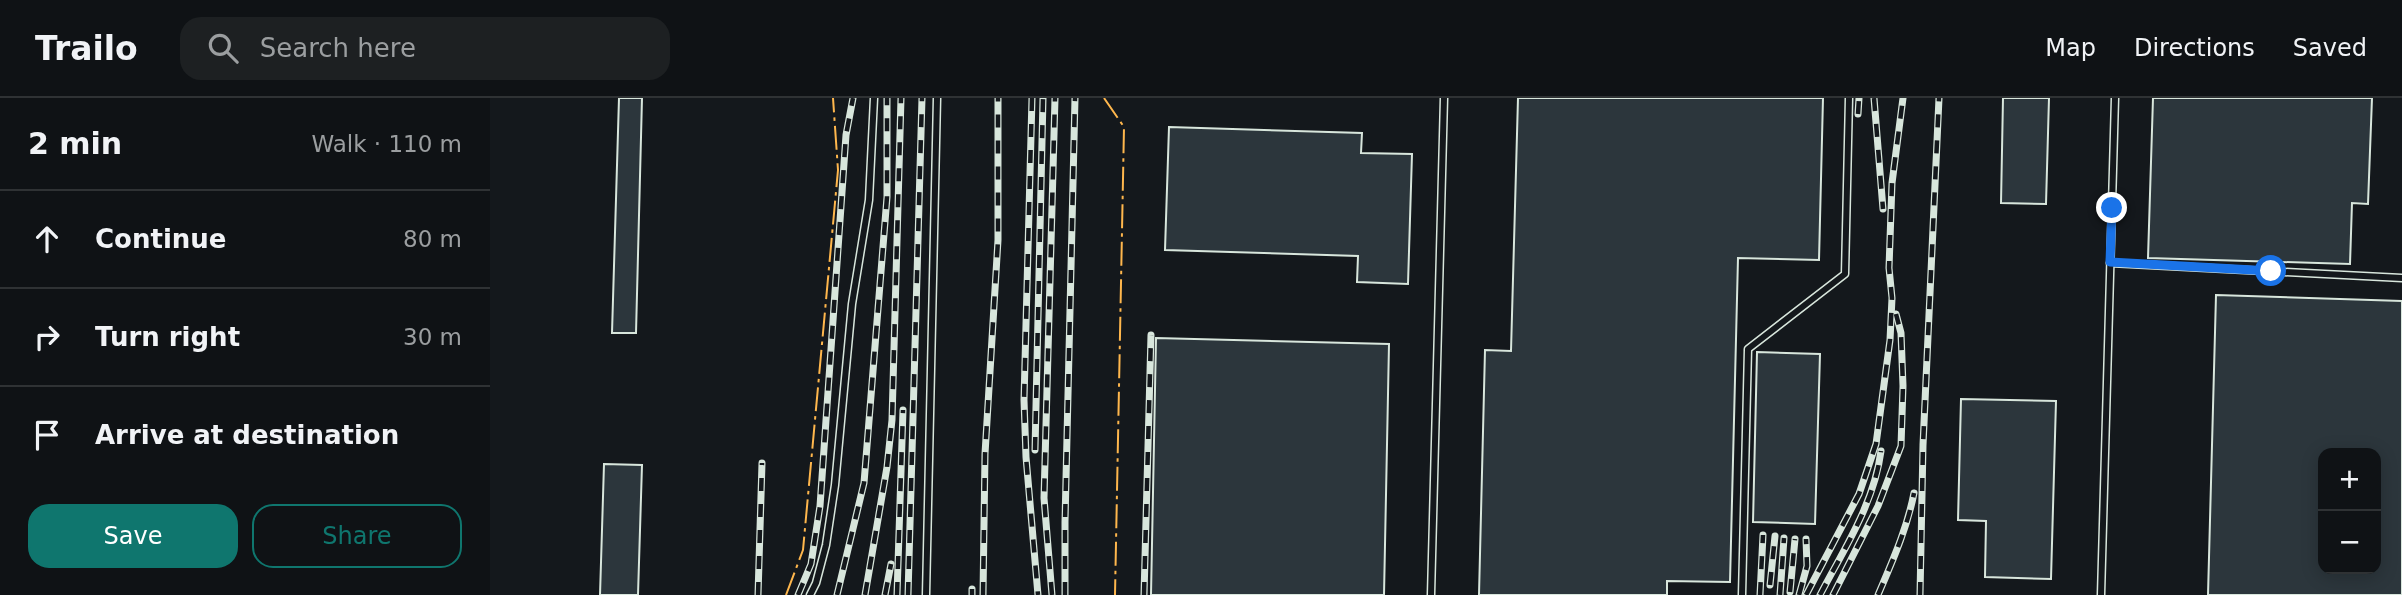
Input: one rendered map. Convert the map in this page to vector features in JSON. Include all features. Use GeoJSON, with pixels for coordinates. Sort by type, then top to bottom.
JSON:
{"type":"FeatureCollection","features":[{"type":"Feature","properties":{"kind":"lane"},"geometry":{"type":"LineString","coordinates":[[810,595],[826,545],[835,485],[852,304],[869,200],[874,98]]}},
{"type":"Feature","properties":{"kind":"lane"},"geometry":{"type":"LineString","coordinates":[[926,595],[937,98]]}},
{"type":"Feature","properties":{"kind":"lane"},"geometry":{"type":"LineString","coordinates":[[1431,595],[1444,98]]}},
{"type":"Feature","properties":{"kind":"lane"},"geometry":{"type":"LineString","coordinates":[[1742,595],[1748,349],[1845,274],[1849,98]]}},
{"type":"Feature","properties":{"kind":"lane"},"geometry":{"type":"LineString","coordinates":[[2101,595],[2115,98]]}},
{"type":"Feature","properties":{"kind":"lane"},"geometry":{"type":"LineString","coordinates":[[2110,262],[2402,278]]}},
{"type":"Feature","properties":{"kind":"building"},"geometry":{"type":"Polygon","coordinates":[[[619,98],[642,98],[636,333],[612,333],[619,98]]]}},
{"type":"Feature","properties":{"kind":"building"},"geometry":{"type":"Polygon","coordinates":[[[1518,98],[1823,98],[1819,260],[1738,258],[1730,582],[1667,581],[1667,595],[1479,595],[1485,350],[1511,351],[1518,98]]]}},
{"type":"Feature","properties":{"kind":"building"},"geometry":{"type":"Polygon","coordinates":[[[2003,98],[2049,98],[2046,204],[2001,203],[2003,98]]]}},
{"type":"Feature","properties":{"kind":"building"},"geometry":{"type":"Polygon","coordinates":[[[2153,98],[2372,98],[2368,204],[2352,203],[2350,264],[2148,258],[2153,98]]]}},
{"type":"Feature","properties":{"kind":"building"},"geometry":{"type":"Polygon","coordinates":[[[1169,127],[1362,133],[1361,153],[1412,154],[1408,284],[1357,282],[1358,256],[1165,250],[1169,127]]]}},
{"type":"Feature","properties":{"kind":"building"},"geometry":{"type":"Polygon","coordinates":[[[2216,295],[2402,301],[2402,595],[2208,595],[2216,295]]]}},
{"type":"Feature","properties":{"kind":"building"},"geometry":{"type":"Polygon","coordinates":[[[1156,338],[1389,344],[1384,595],[1151,595],[1156,338]]]}},
{"type":"Feature","properties":{"kind":"building"},"geometry":{"type":"Polygon","coordinates":[[[1757,352],[1820,354],[1815,524],[1753,522],[1757,352]]]}},
{"type":"Feature","properties":{"kind":"building"},"geometry":{"type":"Polygon","coordinates":[[[1961,399],[2056,401],[2051,579],[1985,577],[1986,521],[1958,520],[1961,399]]]}},
{"type":"Feature","properties":{"kind":"building"},"geometry":{"type":"Polygon","coordinates":[[[604,464],[642,465],[638,595],[600,595],[604,464]]]}},
{"type":"Feature","properties":{"kind":"railway"},"geometry":{"type":"LineString","coordinates":[[798,595],[811,564],[820,506],[846,135],[853,98]]}},
{"type":"Feature","properties":{"kind":"railway"},"geometry":{"type":"LineString","coordinates":[[837,595],[864,483],[887,197],[887,98]]}},
{"type":"Feature","properties":{"kind":"railway"},"geometry":{"type":"LineString","coordinates":[[865,595],[887,467],[892,420],[901,98]]}},
{"type":"Feature","properties":{"kind":"railway"},"geometry":{"type":"LineString","coordinates":[[908,595],[922,98]]}},
{"type":"Feature","properties":{"kind":"railway"},"geometry":{"type":"LineString","coordinates":[[983,595],[985,454],[998,240],[998,98]]}},
{"type":"Feature","properties":{"kind":"railway"},"geometry":{"type":"LineString","coordinates":[[1032,98],[1024,400],[1038,595]]}},
{"type":"Feature","properties":{"kind":"railway"},"geometry":{"type":"LineString","coordinates":[[1035,450],[1043,98]]}},
{"type":"Feature","properties":{"kind":"railway"},"geometry":{"type":"LineString","coordinates":[[1052,595],[1044,498],[1055,98]]}},
{"type":"Feature","properties":{"kind":"railway"},"geometry":{"type":"LineString","coordinates":[[1065,595],[1075,98]]}},
{"type":"Feature","properties":{"kind":"railway"},"geometry":{"type":"LineString","coordinates":[[1858,114],[1859,98]]}},
{"type":"Feature","properties":{"kind":"railway"},"geometry":{"type":"LineString","coordinates":[[1874,98],[1883,209]]}},
{"type":"Feature","properties":{"kind":"railway"},"geometry":{"type":"LineString","coordinates":[[1806,595],[1859,494],[1876,444],[1890,340],[1892,183],[1903,98]]}},
{"type":"Feature","properties":{"kind":"railway"},"geometry":{"type":"LineString","coordinates":[[1920,595],[1923,445],[1939,98]]}},
{"type":"Feature","properties":{"kind":"railway"},"geometry":{"type":"LineString","coordinates":[[1833,595],[1878,506],[1901,446],[1901,333],[1896,314]]}},
{"type":"Feature","properties":{"kind":"railway"},"geometry":{"type":"LineString","coordinates":[[1144,595],[1151,335]]}},
{"type":"Feature","properties":{"kind":"railway"},"geometry":{"type":"LineString","coordinates":[[897,595],[903,410]]}},
{"type":"Feature","properties":{"kind":"railway"},"geometry":{"type":"LineString","coordinates":[[1820,595],[1865,508],[1881,451]]}},
{"type":"Feature","properties":{"kind":"railway"},"geometry":{"type":"LineString","coordinates":[[758,595],[762,463]]}},
{"type":"Feature","properties":{"kind":"railway"},"geometry":{"type":"LineString","coordinates":[[1878,595],[1894,558],[1914,493]]}},
{"type":"Feature","properties":{"kind":"railway"},"geometry":{"type":"LineString","coordinates":[[1760,595],[1763,535]]}},
{"type":"Feature","properties":{"kind":"railway"},"geometry":{"type":"LineString","coordinates":[[1770,585],[1775,536]]}},
{"type":"Feature","properties":{"kind":"railway"},"geometry":{"type":"LineString","coordinates":[[1780,595],[1784,538]]}},
{"type":"Feature","properties":{"kind":"railway"},"geometry":{"type":"LineString","coordinates":[[1790,592],[1795,539]]}},
{"type":"Feature","properties":{"kind":"railway"},"geometry":{"type":"LineString","coordinates":[[1799,595],[1807,566],[1806,539]]}},
{"type":"Feature","properties":{"kind":"railway"},"geometry":{"type":"LineString","coordinates":[[885,595],[891,564]]}},
{"type":"Feature","properties":{"kind":"railway"},"geometry":{"type":"LineString","coordinates":[[972,589],[972,595]]}},
{"type":"Feature","properties":{"kind":"power"},"geometry":{"type":"LineString","coordinates":[[786,595],[803,550],[838,170],[833,98]]}},
{"type":"Feature","properties":{"kind":"power"},"geometry":{"type":"LineString","coordinates":[[1104,98],[1124,127],[1115,595]]}},
{"type":"Feature","properties":{"kind":"route"},"geometry":{"type":"LineString","coordinates":[[2112,208],[2110,262],[2271,271]]}}]}
